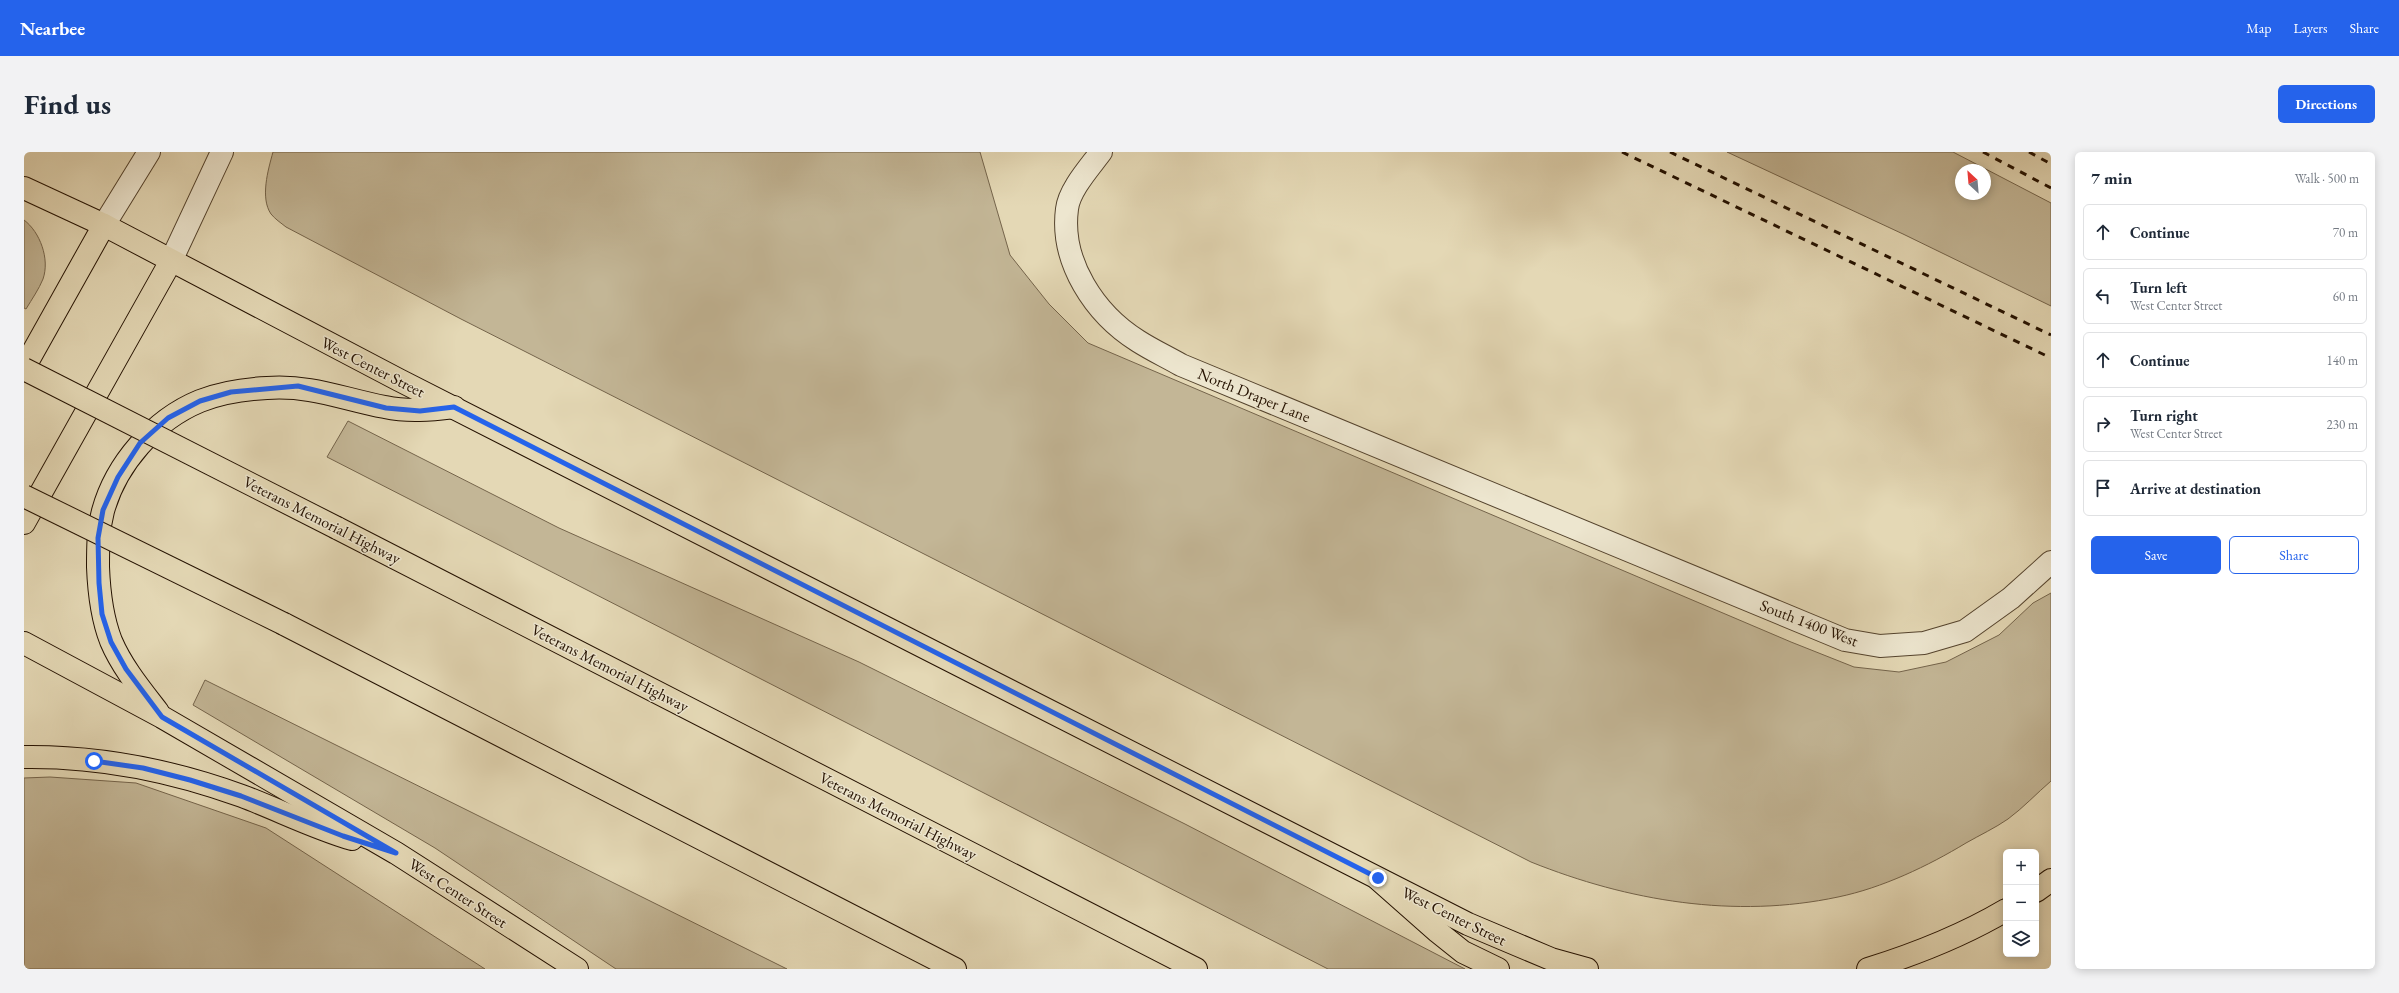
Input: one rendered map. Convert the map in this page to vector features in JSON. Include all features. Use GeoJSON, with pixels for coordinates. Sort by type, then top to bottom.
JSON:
{"type":"FeatureCollection","features":[{"type":"Feature","properties":{"kind":"main road","name":"West Center Street"},"geometry":{"type":"LineString","coordinates":[[24,188],[104,225],[454,407],[1378,878],[1512,944],[1551,959],[1587,969]]}},
{"type":"Feature","properties":{"kind":"main road"},"geometry":{"type":"LineString","coordinates":[[24,369],[104,225]]}},
{"type":"Feature","properties":{"kind":"main road"},"geometry":{"type":"LineString","coordinates":[[24,523],[171,261]]}},
{"type":"Feature","properties":{"kind":"main road","name":"Veterans Memorial Highway"},"geometry":{"type":"LineString","coordinates":[[24,369],[1196,969]]}},
{"type":"Feature","properties":{"kind":"main road"},"geometry":{"type":"LineString","coordinates":[[162,717],[126,669],[111,642],[102,614],[99,583],[98,538],[103,510],[118,477],[140,443],[168,418],[200,401],[231,392],[298,386],[386,408],[420,411],[454,407]]}},
{"type":"Feature","properties":{"kind":"main road"},"geometry":{"type":"LineString","coordinates":[[24,496],[284,624],[954,969]]}},
{"type":"Feature","properties":{"kind":"main road","name":"West Center Street"},"geometry":{"type":"LineString","coordinates":[[24,643],[162,717],[396,853],[577,969]]}},
{"type":"Feature","properties":{"kind":"main road"},"geometry":{"type":"LineString","coordinates":[[24,757],[94,761],[143,768],[190,780],[241,796],[343,836],[396,853]]}},
{"type":"Feature","properties":{"kind":"main road"},"geometry":{"type":"LineString","coordinates":[[1378,878],[1463,952],[1498,969]]}},
{"type":"Feature","properties":{"kind":"main road"},"geometry":{"type":"LineString","coordinates":[[2039,888],[2051,880]]}},
{"type":"Feature","properties":{"kind":"main road"},"geometry":{"type":"LineString","coordinates":[[1868,969],[1914,954],[1974,929],[2003,912]]}},
{"type":"Feature","properties":{"kind":"street"},"geometry":{"type":"LineString","coordinates":[[104,225],[149,152]]}},
{"type":"Feature","properties":{"kind":"street"},"geometry":{"type":"LineString","coordinates":[[171,261],[222,152]]}},
{"type":"Feature","properties":{"kind":"street","name":"North Draper Lane"},"geometry":{"type":"LineString","coordinates":[[1101,152],[1078,183],[1067,208],[1067,242],[1076,270],[1100,310],[1137,341],[1181,365],[1579,530]]}},
{"type":"Feature","properties":{"kind":"street","name":"South 1400 West"},"geometry":{"type":"LineString","coordinates":[[1579,530],[1845,640],[1880,646],[1924,643],[1965,631],[2011,598],[2051,562]]}},
{"type":"Feature","properties":{"kind":"shaded area"},"geometry":{"type":"Polygon","coordinates":[[[273,152],[980,152],[1010,255],[1049,304],[1088,343],[1791,642],[1854,667],[1899,672],[1946,662],[1999,635],[2033,603],[2051,593],[2051,781],[2008,819],[1936,860],[1888,882],[1838,897],[1799,903],[1760,906],[1721,906],[1644,896],[1605,887],[1568,876],[1531,862],[461,319],[286,227],[271,214],[266,200],[266,184],[273,152]]]}},
{"type":"Feature","properties":{"kind":"shaded area"},"geometry":{"type":"Polygon","coordinates":[[[1727,152],[1953,152],[1976,164],[1955,164],[1955,200],[1991,200],[1991,172],[2051,203],[2051,306],[1903,234],[1727,152]]]}},
{"type":"Feature","properties":{"kind":"shaded area"},"geometry":{"type":"Polygon","coordinates":[[[24,220],[35,231],[39,239],[42,246],[45,263],[43,279],[26,309],[24,308],[24,220]]]}},
{"type":"Feature","properties":{"kind":"shaded area"},"geometry":{"type":"Polygon","coordinates":[[[348,421],[559,528],[859,662],[1185,824],[1465,969],[1328,969],[327,457],[348,421]]]}},
{"type":"Feature","properties":{"kind":"shaded area"},"geometry":{"type":"Polygon","coordinates":[[[205,680],[787,969],[616,969],[435,848],[193,705],[205,680]]]}},
{"type":"Feature","properties":{"kind":"shaded area"},"geometry":{"type":"Polygon","coordinates":[[[50,777],[136,783],[266,828],[485,969],[24,969],[24,778],[50,777]]]}},
{"type":"Feature","properties":{"kind":"railway"},"geometry":{"type":"LineString","coordinates":[[1622,152],[2051,358]]}},
{"type":"Feature","properties":{"kind":"railway"},"geometry":{"type":"LineString","coordinates":[[1670,152],[2051,335]]}},
{"type":"Feature","properties":{"kind":"railway"},"geometry":{"type":"LineString","coordinates":[[1983,152],[2051,188]]}},
{"type":"Feature","properties":{"kind":"railway"},"geometry":{"type":"LineString","coordinates":[[2029,152],[2051,164]]}},
{"type":"Feature","properties":{"kind":"route"},"geometry":{"type":"LineString","coordinates":[[94,761],[143,768],[190,780],[241,796],[343,836],[396,853],[162,717],[126,669],[111,642],[102,614],[99,583],[98,538],[103,510],[118,477],[140,443],[168,418],[200,401],[231,392],[298,386],[327,392],[386,408],[420,411],[454,407],[1378,878]]}}]}
